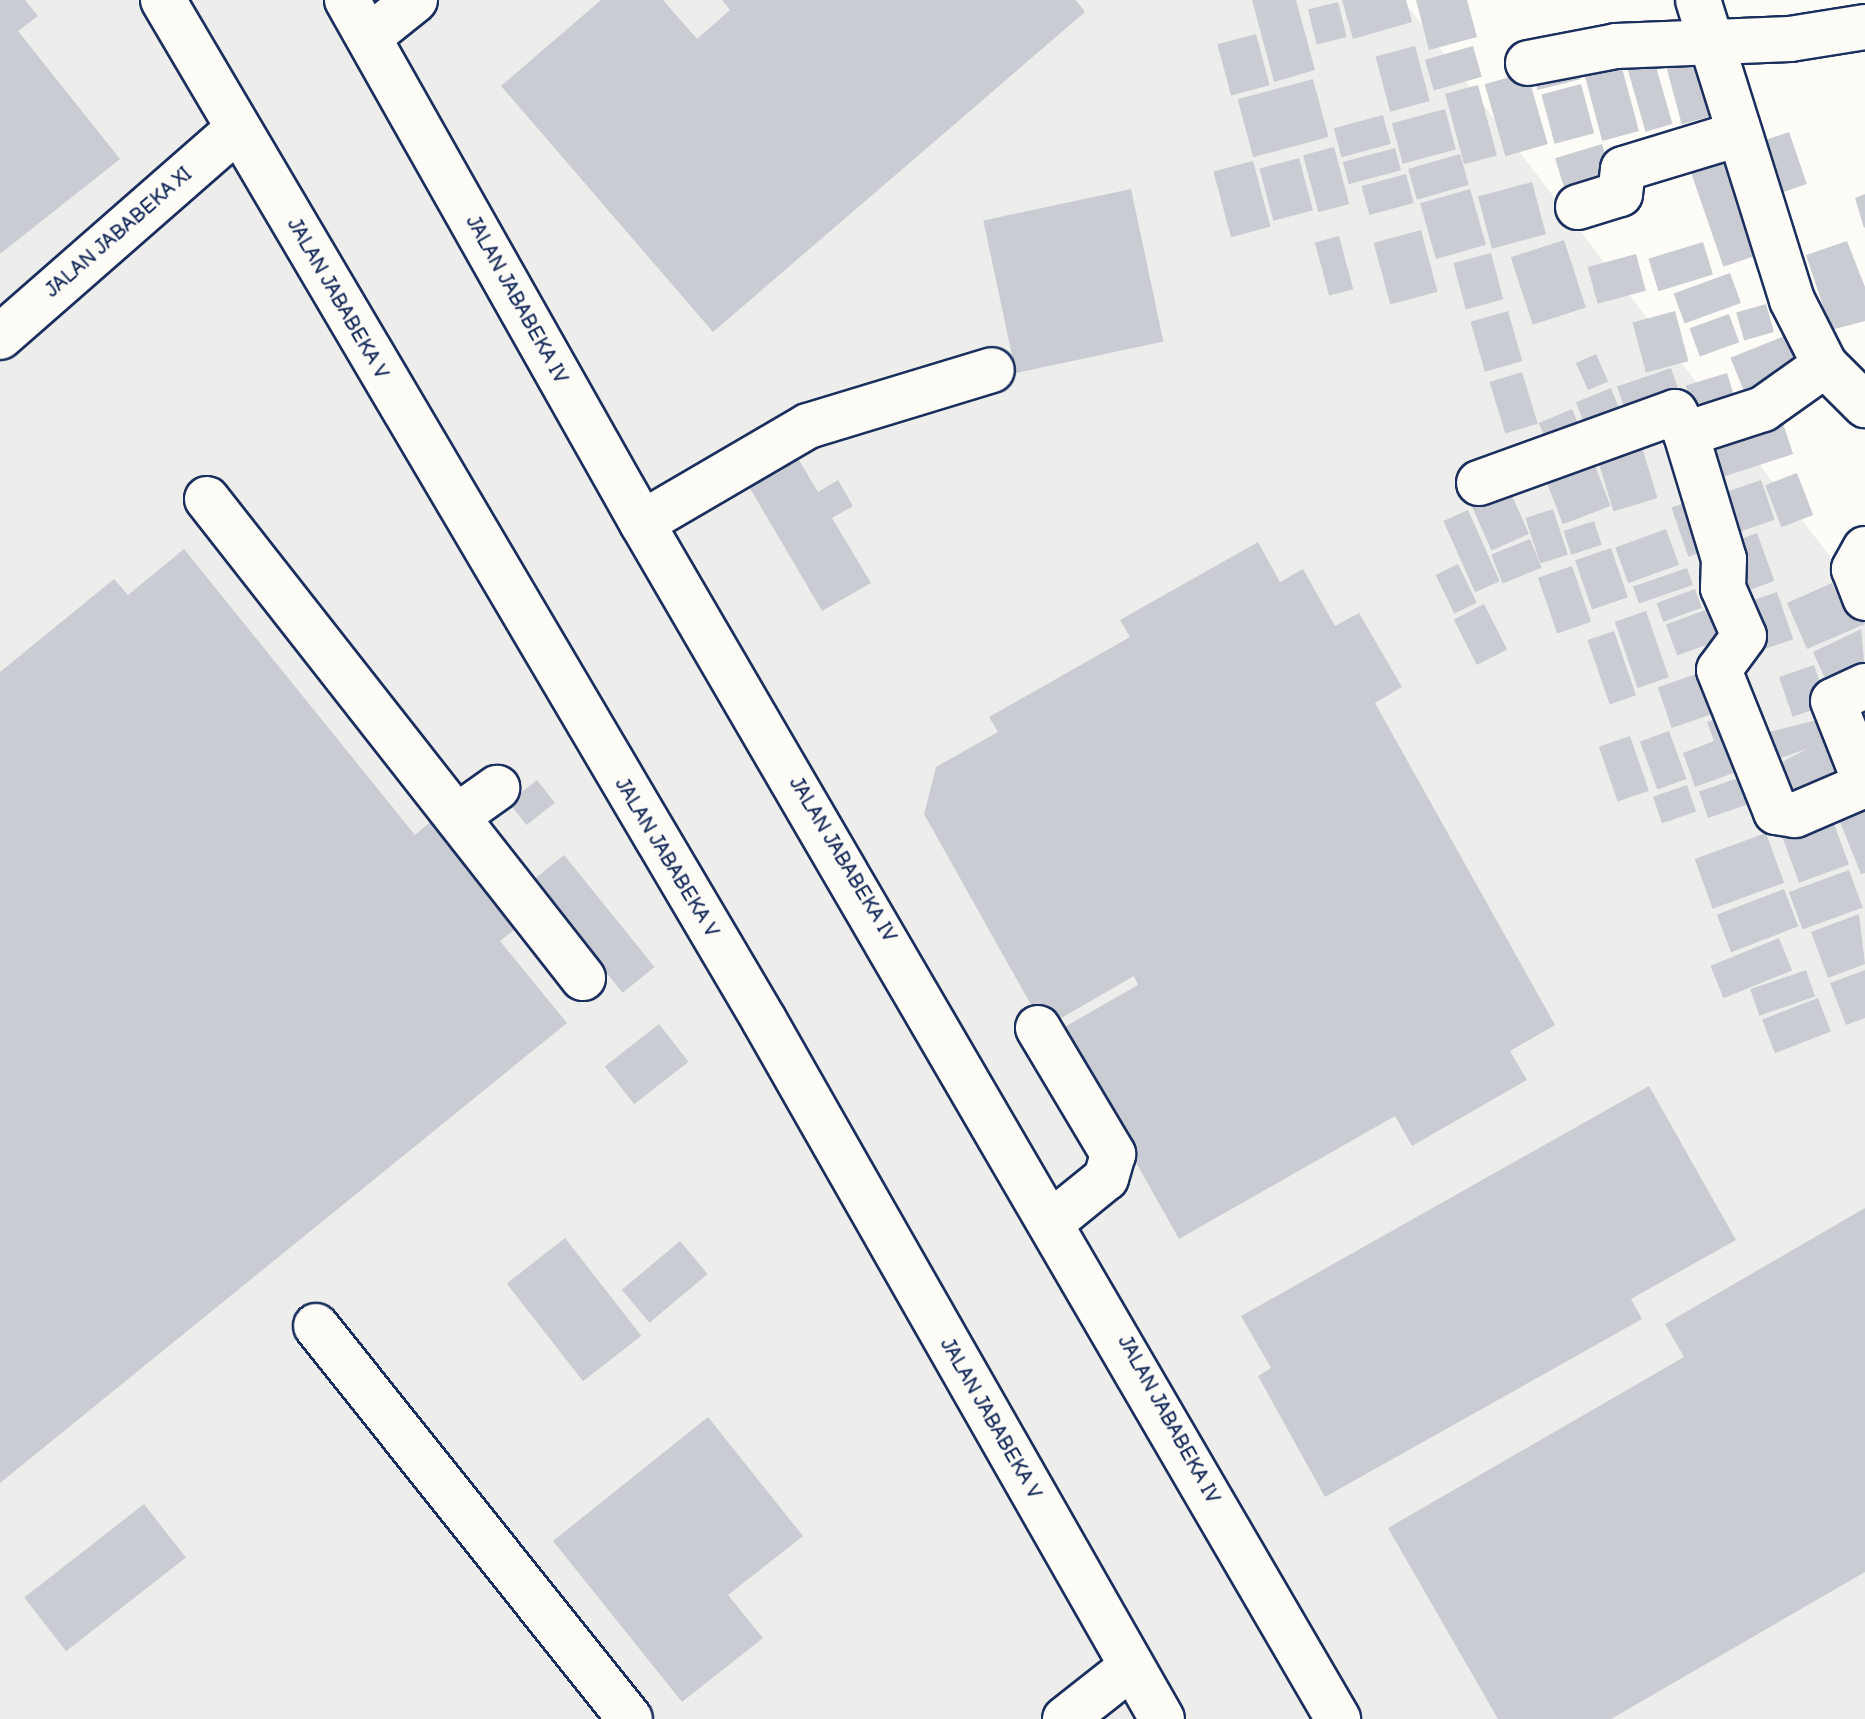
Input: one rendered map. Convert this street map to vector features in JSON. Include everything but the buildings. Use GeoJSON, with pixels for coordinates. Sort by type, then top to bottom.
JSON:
{"type":"FeatureCollection","features":[{"type":"Feature","properties":{"kind":"street","name":"JALAN JABABEKA V"},"geometry":{"type":"LineString","coordinates":[[163,0],[764,1020],[1162,1719]]}},
{"type":"Feature","properties":{"kind":"street","name":"JALAN JABABEKA IV"},"geometry":{"type":"LineString","coordinates":[[347,0],[642,523],[1053,1221],[1338,1719]]}},
{"type":"Feature","properties":{"kind":"street"},"geometry":{"type":"LineString","coordinates":[[369,37],[415,0]]}},
{"type":"Feature","properties":{"kind":"street"},"geometry":{"type":"LineString","coordinates":[[1703,20],[1780,268],[1825,365],[1865,405]]}},
{"type":"Feature","properties":{"kind":"street"},"geometry":{"type":"LineString","coordinates":[[1528,63],[1703,20],[1790,39],[1865,27]]}},
{"type":"Feature","properties":{"kind":"street","name":"JALAN JABABEKA XI"},"geometry":{"type":"LineString","coordinates":[[0,337],[238,129]]}},
{"type":"Feature","properties":{"kind":"street"},"geometry":{"type":"LineString","coordinates":[[1578,207],[1620,194],[1623,169],[1738,134]]}},
{"type":"Feature","properties":{"kind":"street"},"geometry":{"type":"LineString","coordinates":[[1686,434],[1763,409],[1825,365]]}},
{"type":"Feature","properties":{"kind":"street"},"geometry":{"type":"LineString","coordinates":[[642,523],[808,426],[992,370]]}},
{"type":"Feature","properties":{"kind":"street"},"geometry":{"type":"LineString","coordinates":[[1479,483],[1675,412],[1686,434],[1724,559],[1723,588],[1744,636],[1719,670],[1776,812],[1795,815],[1865,784],[1833,701],[1865,686]]}},
{"type":"Feature","properties":{"kind":"street"},"geometry":{"type":"LineString","coordinates":[[207,499],[459,815],[583,978]]}},
{"type":"Feature","properties":{"kind":"street"},"geometry":{"type":"LineString","coordinates":[[1865,549],[1854,569],[1865,598]]}},
{"type":"Feature","properties":{"kind":"street"},"geometry":{"type":"LineString","coordinates":[[459,815],[497,788]]}},
{"type":"Feature","properties":{"kind":"street"},"geometry":{"type":"LineString","coordinates":[[1038,1028],[1113,1154],[1106,1178],[1053,1221]]}},
{"type":"Feature","properties":{"kind":"street"},"geometry":{"type":"LineString","coordinates":[[316,1326],[630,1719]]}},
{"type":"Feature","properties":{"kind":"street"},"geometry":{"type":"LineString","coordinates":[[1065,1719],[1131,1667]]}},
{"type":"Feature","properties":{"kind":"shaded area"},"geometry":{"type":"Polygon","coordinates":[[[0,0],[1403,0],[1865,602],[1865,1719],[0,1719],[0,0]]]}}]}
